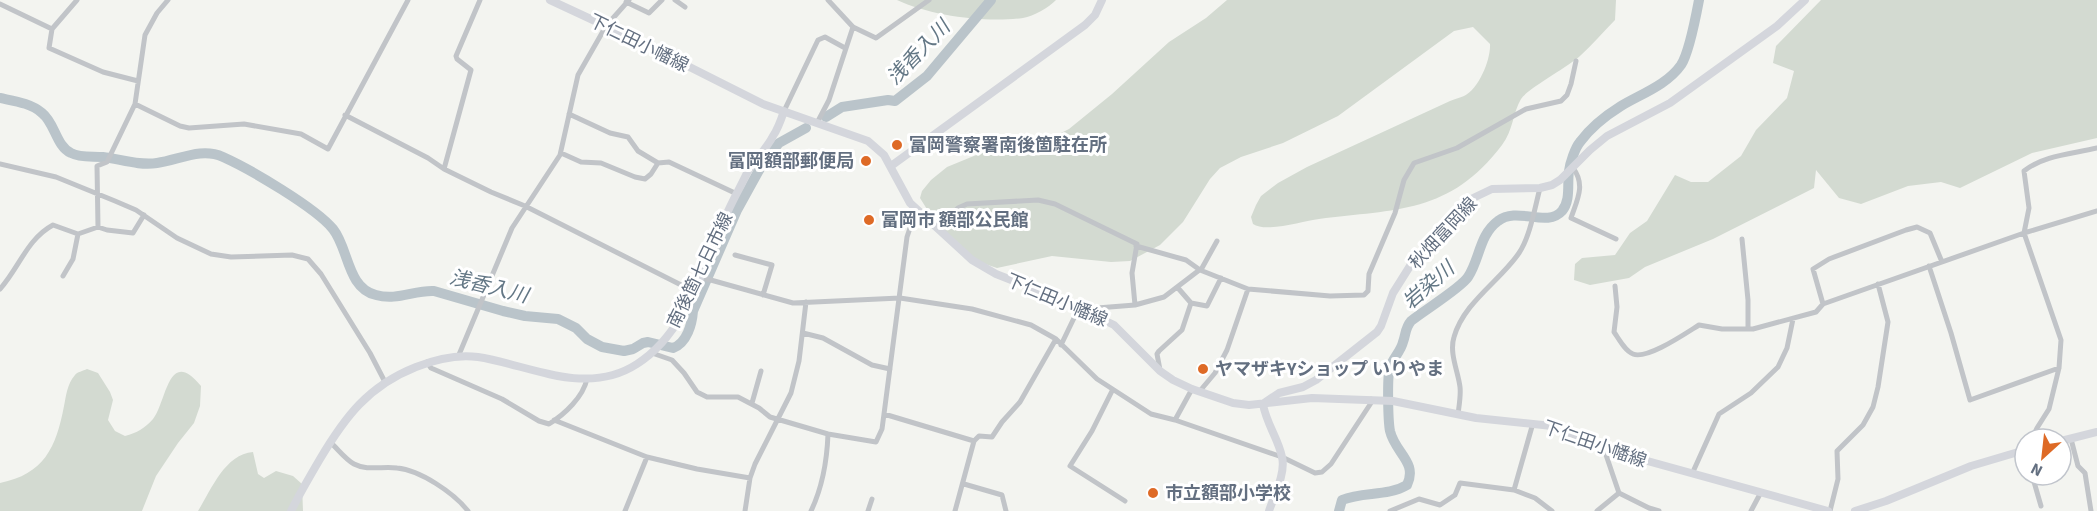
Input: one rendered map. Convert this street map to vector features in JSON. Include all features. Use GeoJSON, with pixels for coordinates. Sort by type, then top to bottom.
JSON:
{"type":"FeatureCollection","features":[{"type":"Feature","properties":{"kind":"main road","name":"下仁田小幡線"},"geometry":{"type":"LineString","coordinates":[[550,0],[745,96],[868,141],[884,155],[900,189],[916,210],[982,267],[1086,310],[1120,330],[1160,371],[1173,380],[1196,390],[1240,405],[1312,398],[1375,400],[1458,414],[1533,423],[1563,430],[1604,449],[1760,494],[1829,511]]}},
{"type":"Feature","properties":{"kind":"main road"},"geometry":{"type":"LineString","coordinates":[[891,166],[1014,79],[1085,25],[1095,15],[1102,0]]}},
{"type":"Feature","properties":{"kind":"main road","name":"秋畑富岡線"},"geometry":{"type":"LineString","coordinates":[[1263,404],[1279,393],[1303,387],[1316,380],[1377,333],[1393,293],[1405,273],[1469,200],[1492,189],[1540,188],[1552,185],[1607,136],[1670,104],[1777,26],[1805,0]]}},
{"type":"Feature","properties":{"kind":"main road","name":"南後箇七日市線"},"geometry":{"type":"LineString","coordinates":[[291,511],[330,442],[359,403],[386,382],[427,362],[447,357],[477,357],[548,375],[586,378],[607,376],[627,369],[653,351],[665,340],[679,319],[693,291],[706,279],[736,194],[754,161],[774,136],[784,111]]}},
{"type":"Feature","properties":{"kind":"main road"},"geometry":{"type":"LineString","coordinates":[[1263,404],[1264,413],[1282,457],[1282,471],[1269,511]]}},
{"type":"Feature","properties":{"kind":"main road"},"geometry":{"type":"LineString","coordinates":[[2073,438],[2097,432]]}},
{"type":"Feature","properties":{"kind":"main road"},"geometry":{"type":"LineString","coordinates":[[1855,511],[1876,505],[1971,466],[2013,454]]}},
{"type":"Feature","properties":{"kind":"street"},"geometry":{"type":"LineString","coordinates":[[76,0],[52,29],[49,48],[103,72],[138,81]]}},
{"type":"Feature","properties":{"kind":"street"},"geometry":{"type":"LineString","coordinates":[[98,227],[98,166],[107,162],[135,104],[145,35],[156,13],[168,0]]}},
{"type":"Feature","properties":{"kind":"street"},"geometry":{"type":"LineString","coordinates":[[135,104],[180,126],[189,128],[244,124],[301,134],[328,149],[408,0]]}},
{"type":"Feature","properties":{"kind":"street"},"geometry":{"type":"LineString","coordinates":[[444,170],[471,70],[456,56],[480,0]]}},
{"type":"Feature","properties":{"kind":"street"},"geometry":{"type":"LineString","coordinates":[[458,357],[512,228],[561,153],[578,75],[606,26],[627,1],[649,13],[662,0]]}},
{"type":"Feature","properties":{"kind":"street"},"geometry":{"type":"LineString","coordinates":[[675,0],[685,7]]}},
{"type":"Feature","properties":{"kind":"street"},"geometry":{"type":"LineString","coordinates":[[828,0],[854,27],[876,38],[929,0]]}},
{"type":"Feature","properties":{"kind":"street"},"geometry":{"type":"LineString","coordinates":[[0,4],[52,29]]}},
{"type":"Feature","properties":{"kind":"street"},"geometry":{"type":"LineString","coordinates":[[817,123],[829,100],[854,27]]}},
{"type":"Feature","properties":{"kind":"street"},"geometry":{"type":"LineString","coordinates":[[784,111],[818,40],[825,37],[846,48]]}},
{"type":"Feature","properties":{"kind":"street"},"geometry":{"type":"LineString","coordinates":[[938,229],[958,208],[967,204],[1038,200],[1055,204],[1137,246],[1186,260],[1200,270],[1248,289],[1330,296],[1364,295],[1368,291],[1369,274],[1395,213],[1404,180],[1411,166],[1456,148],[1526,109],[1561,101],[1567,95],[1576,61]]}},
{"type":"Feature","properties":{"kind":"street"},"geometry":{"type":"LineString","coordinates":[[569,114],[610,133],[628,137],[638,152],[658,162],[669,162],[736,194]]}},
{"type":"Feature","properties":{"kind":"street"},"geometry":{"type":"LineString","coordinates":[[345,115],[428,158],[444,170],[525,206],[693,291]]}},
{"type":"Feature","properties":{"kind":"street"},"geometry":{"type":"LineString","coordinates":[[2038,427],[2049,409],[2059,368],[2061,340],[2024,233],[2029,208],[2024,171],[2046,160],[2097,148]]}},
{"type":"Feature","properties":{"kind":"street"},"geometry":{"type":"LineString","coordinates":[[561,153],[581,162],[601,163],[645,179],[658,162]]}},
{"type":"Feature","properties":{"kind":"street"},"geometry":{"type":"LineString","coordinates":[[0,164],[43,173],[99,194],[144,215],[177,238],[211,254],[231,257],[292,255],[308,259],[315,265],[334,293],[386,382]]}},
{"type":"Feature","properties":{"kind":"street"},"geometry":{"type":"LineString","coordinates":[[1573,168],[1579,176],[1580,192],[1571,218],[1616,239]]}},
{"type":"Feature","properties":{"kind":"street"},"geometry":{"type":"LineString","coordinates":[[1458,414],[1460,389],[1455,362],[1454,337],[1464,315],[1519,254],[1525,242],[1540,188]]}},
{"type":"Feature","properties":{"kind":"street"},"geometry":{"type":"LineString","coordinates":[[653,351],[672,360],[697,392],[707,397],[738,397],[770,417],[828,434],[876,442],[882,429],[907,237],[916,210]]}},
{"type":"Feature","properties":{"kind":"street"},"geometry":{"type":"LineString","coordinates":[[1615,286],[1617,307],[1614,332],[1634,355],[1647,353],[1666,345],[1699,326],[1748,329],[1816,312],[1823,304],[1878,284],[2024,233],[2097,212]]}},
{"type":"Feature","properties":{"kind":"street"},"geometry":{"type":"LineString","coordinates":[[0,289],[15,270],[33,240],[53,225],[78,234],[98,227],[133,233],[144,215]]}},
{"type":"Feature","properties":{"kind":"street"},"geometry":{"type":"LineString","coordinates":[[1823,304],[1813,269],[1829,259],[1906,230],[1917,228],[1930,233],[1942,262]]}},
{"type":"Feature","properties":{"kind":"street"},"geometry":{"type":"LineString","coordinates":[[63,276],[73,259],[78,234]]}},
{"type":"Feature","properties":{"kind":"street"},"geometry":{"type":"LineString","coordinates":[[1742,239],[1748,300],[1748,329]]}},
{"type":"Feature","properties":{"kind":"street"},"geometry":{"type":"LineString","coordinates":[[1061,345],[1074,318],[1086,310],[1135,305],[1164,297],[1178,288],[1200,270],[1217,241]]}},
{"type":"Feature","properties":{"kind":"street"},"geometry":{"type":"LineString","coordinates":[[1135,305],[1132,273],[1137,246]]}},
{"type":"Feature","properties":{"kind":"street"},"geometry":{"type":"LineString","coordinates":[[735,255],[772,265],[763,295]]}},
{"type":"Feature","properties":{"kind":"street"},"geometry":{"type":"LineString","coordinates":[[1929,266],[1952,333],[1970,400],[2059,368]]}},
{"type":"Feature","properties":{"kind":"street"},"geometry":{"type":"LineString","coordinates":[[706,279],[793,303],[900,298],[972,309],[1032,325],[1056,339],[1096,380],[1151,414],[1282,457],[1315,473],[1327,469],[1375,400]]}},
{"type":"Feature","properties":{"kind":"street"},"geometry":{"type":"LineString","coordinates":[[1178,288],[1191,303],[1207,306],[1221,279]]}},
{"type":"Feature","properties":{"kind":"street"},"geometry":{"type":"LineString","coordinates":[[1829,511],[1838,479],[1837,451],[1863,425],[1873,407],[1878,387],[1888,322],[1878,284]]}},
{"type":"Feature","properties":{"kind":"street"},"geometry":{"type":"LineString","coordinates":[[1175,420],[1196,390],[1215,373],[1227,350],[1248,289]]}},
{"type":"Feature","properties":{"kind":"street"},"geometry":{"type":"LineString","coordinates":[[746,511],[750,478],[755,464],[791,393],[797,372],[806,302]]}},
{"type":"Feature","properties":{"kind":"street"},"geometry":{"type":"LineString","coordinates":[[1160,371],[1157,354],[1182,330],[1191,303]]}},
{"type":"Feature","properties":{"kind":"street"},"geometry":{"type":"LineString","coordinates":[[1692,475],[1719,414],[1751,393],[1778,367],[1787,348],[1793,319]]}},
{"type":"Feature","properties":{"kind":"street"},"geometry":{"type":"LineString","coordinates":[[803,333],[823,338],[872,365],[890,369]]}},
{"type":"Feature","properties":{"kind":"street"},"geometry":{"type":"LineString","coordinates":[[955,511],[974,441],[979,436],[992,437],[1020,402],[1056,339]]}},
{"type":"Feature","properties":{"kind":"street"},"geometry":{"type":"LineString","coordinates":[[427,362],[431,368],[502,399],[549,424],[576,399],[584,388],[586,378]]}},
{"type":"Feature","properties":{"kind":"street"},"geometry":{"type":"LineString","coordinates":[[752,404],[761,371]]}},
{"type":"Feature","properties":{"kind":"street"},"geometry":{"type":"LineString","coordinates":[[1112,391],[1092,431],[1070,466],[1125,501]]}},
{"type":"Feature","properties":{"kind":"street"},"geometry":{"type":"LineString","coordinates":[[884,414],[974,441]]}},
{"type":"Feature","properties":{"kind":"street"},"geometry":{"type":"LineString","coordinates":[[554,420],[647,457],[750,478]]}},
{"type":"Feature","properties":{"kind":"street"},"geometry":{"type":"LineString","coordinates":[[1514,490],[1533,423]]}},
{"type":"Feature","properties":{"kind":"street"},"geometry":{"type":"LineString","coordinates":[[811,511],[819,494],[827,459],[828,434]]}},
{"type":"Feature","properties":{"kind":"street"},"geometry":{"type":"LineString","coordinates":[[330,442],[355,465],[399,468],[439,486],[461,502],[468,511]]}},
{"type":"Feature","properties":{"kind":"street"},"geometry":{"type":"LineString","coordinates":[[2073,447],[2078,466],[2085,473],[2091,511]]}},
{"type":"Feature","properties":{"kind":"street"},"geometry":{"type":"LineString","coordinates":[[1604,449],[1619,493],[1659,511]]}},
{"type":"Feature","properties":{"kind":"street"},"geometry":{"type":"LineString","coordinates":[[625,511],[647,457]]}},
{"type":"Feature","properties":{"kind":"street"},"geometry":{"type":"LineString","coordinates":[[1437,511],[1440,505],[1455,495],[1460,483],[1514,490],[1534,498],[1552,511]]}},
{"type":"Feature","properties":{"kind":"street"},"geometry":{"type":"LineString","coordinates":[[964,484],[1002,495],[1006,511]]}},
{"type":"Feature","properties":{"kind":"street"},"geometry":{"type":"LineString","coordinates":[[2035,487],[2041,506]]}},
{"type":"Feature","properties":{"kind":"street"},"geometry":{"type":"LineString","coordinates":[[1597,511],[1619,493]]}},
{"type":"Feature","properties":{"kind":"street"},"geometry":{"type":"LineString","coordinates":[[1751,511],[1760,494]]}},
{"type":"Feature","properties":{"kind":"street"},"geometry":{"type":"LineString","coordinates":[[1390,511],[1419,498],[1440,505]]}},
{"type":"Feature","properties":{"kind":"street"},"geometry":{"type":"LineString","coordinates":[[867,511],[872,499]]}},
{"type":"Feature","properties":{"kind":"shaded area"},"geometry":{"type":"Polygon","coordinates":[[[897,0],[1056,0],[1041,11],[1027,17],[992,20],[942,14],[897,0]]]}},
{"type":"Feature","properties":{"kind":"shaded area"},"geometry":{"type":"Polygon","coordinates":[[[1227,0],[1616,0],[1615,20],[1593,43],[1574,61],[1521,99],[1506,140],[1482,168],[1442,196],[1420,204],[1275,227],[1253,224],[1251,217],[1261,196],[1278,183],[1307,167],[1464,96],[1475,87],[1486,65],[1490,44],[1473,27],[1454,31],[1338,116],[1283,143],[1241,157],[1220,168],[1210,179],[1183,222],[1160,245],[1130,261],[1111,262],[1052,256],[997,268],[979,262],[943,235],[920,198],[922,191],[931,180],[947,167],[986,151],[1016,144],[1041,143],[1069,129],[1112,94],[1169,42],[1206,18],[1227,0]]]}},
{"type":"Feature","properties":{"kind":"shaded area"},"geometry":{"type":"Polygon","coordinates":[[[1821,0],[2097,0],[2097,138],[2032,153],[1960,188],[1941,182],[1908,186],[1861,204],[1839,198],[1816,170],[1814,188],[1713,239],[1645,267],[1629,278],[1590,285],[1574,280],[1575,264],[1582,258],[1615,255],[1630,233],[1647,221],[1675,175],[1691,182],[1708,182],[1741,156],[1756,130],[1787,98],[1794,71],[1773,63],[1776,46],[1821,0]]]}},
{"type":"Feature","properties":{"kind":"shaded area"},"geometry":{"type":"Polygon","coordinates":[[[87,369],[98,373],[110,392],[113,400],[108,420],[115,431],[125,436],[140,430],[153,419],[175,374],[182,372],[190,375],[201,386],[200,406],[194,423],[156,476],[142,511],[0,511],[0,483],[27,473],[46,457],[57,434],[70,382],[76,374],[87,369]]]}},
{"type":"Feature","properties":{"kind":"shaded area"},"geometry":{"type":"Polygon","coordinates":[[[253,452],[258,474],[264,478],[276,471],[293,476],[302,484],[303,511],[198,511],[227,466],[243,454],[253,452]]]}},
{"type":"Feature","properties":{"kind":"waterway","name":"浅香入川"},"geometry":{"type":"LineString","coordinates":[[826,117],[842,107],[895,101],[927,76],[991,0]]}},
{"type":"Feature","properties":{"kind":"waterway","name":"岩染川"},"geometry":{"type":"LineString","coordinates":[[1339,511],[1342,500],[1391,491],[1407,485],[1410,470],[1390,431],[1388,388],[1390,367],[1411,321],[1464,282],[1472,270],[1483,240],[1498,221],[1514,216],[1548,218],[1562,211],[1568,197],[1570,164],[1578,145],[1604,118],[1661,84],[1681,65],[1692,34],[1699,0]]}},
{"type":"Feature","properties":{"kind":"waterway","name":"浅香入川"},"geometry":{"type":"LineString","coordinates":[[0,98],[22,103],[38,110],[50,122],[66,150],[75,155],[150,164],[206,153],[215,154],[235,163],[282,190],[324,220],[338,237],[354,276],[366,291],[384,297],[434,291],[525,316],[558,319],[576,328],[587,339],[602,347],[624,351],[648,342],[673,348],[682,342],[737,210],[763,163],[779,143],[806,128]]}},
{"type":"Feature","properties":{"kind":"place","name":"富岡警察署南後箇駐在所"},"geometry":{"type":"Point","coordinates":[897,145]}},
{"type":"Feature","properties":{"kind":"place","name":"富岡額部郵便局"},"geometry":{"type":"Point","coordinates":[866,161]}},
{"type":"Feature","properties":{"kind":"place","name":"富岡市 額部公民館"},"geometry":{"type":"Point","coordinates":[869,220]}},
{"type":"Feature","properties":{"kind":"place","name":"ヤマザキYショップ いりやま"},"geometry":{"type":"Point","coordinates":[1203,369]}},
{"type":"Feature","properties":{"kind":"place","name":"市立額部小学校"},"geometry":{"type":"Point","coordinates":[1153,493]}}]}
